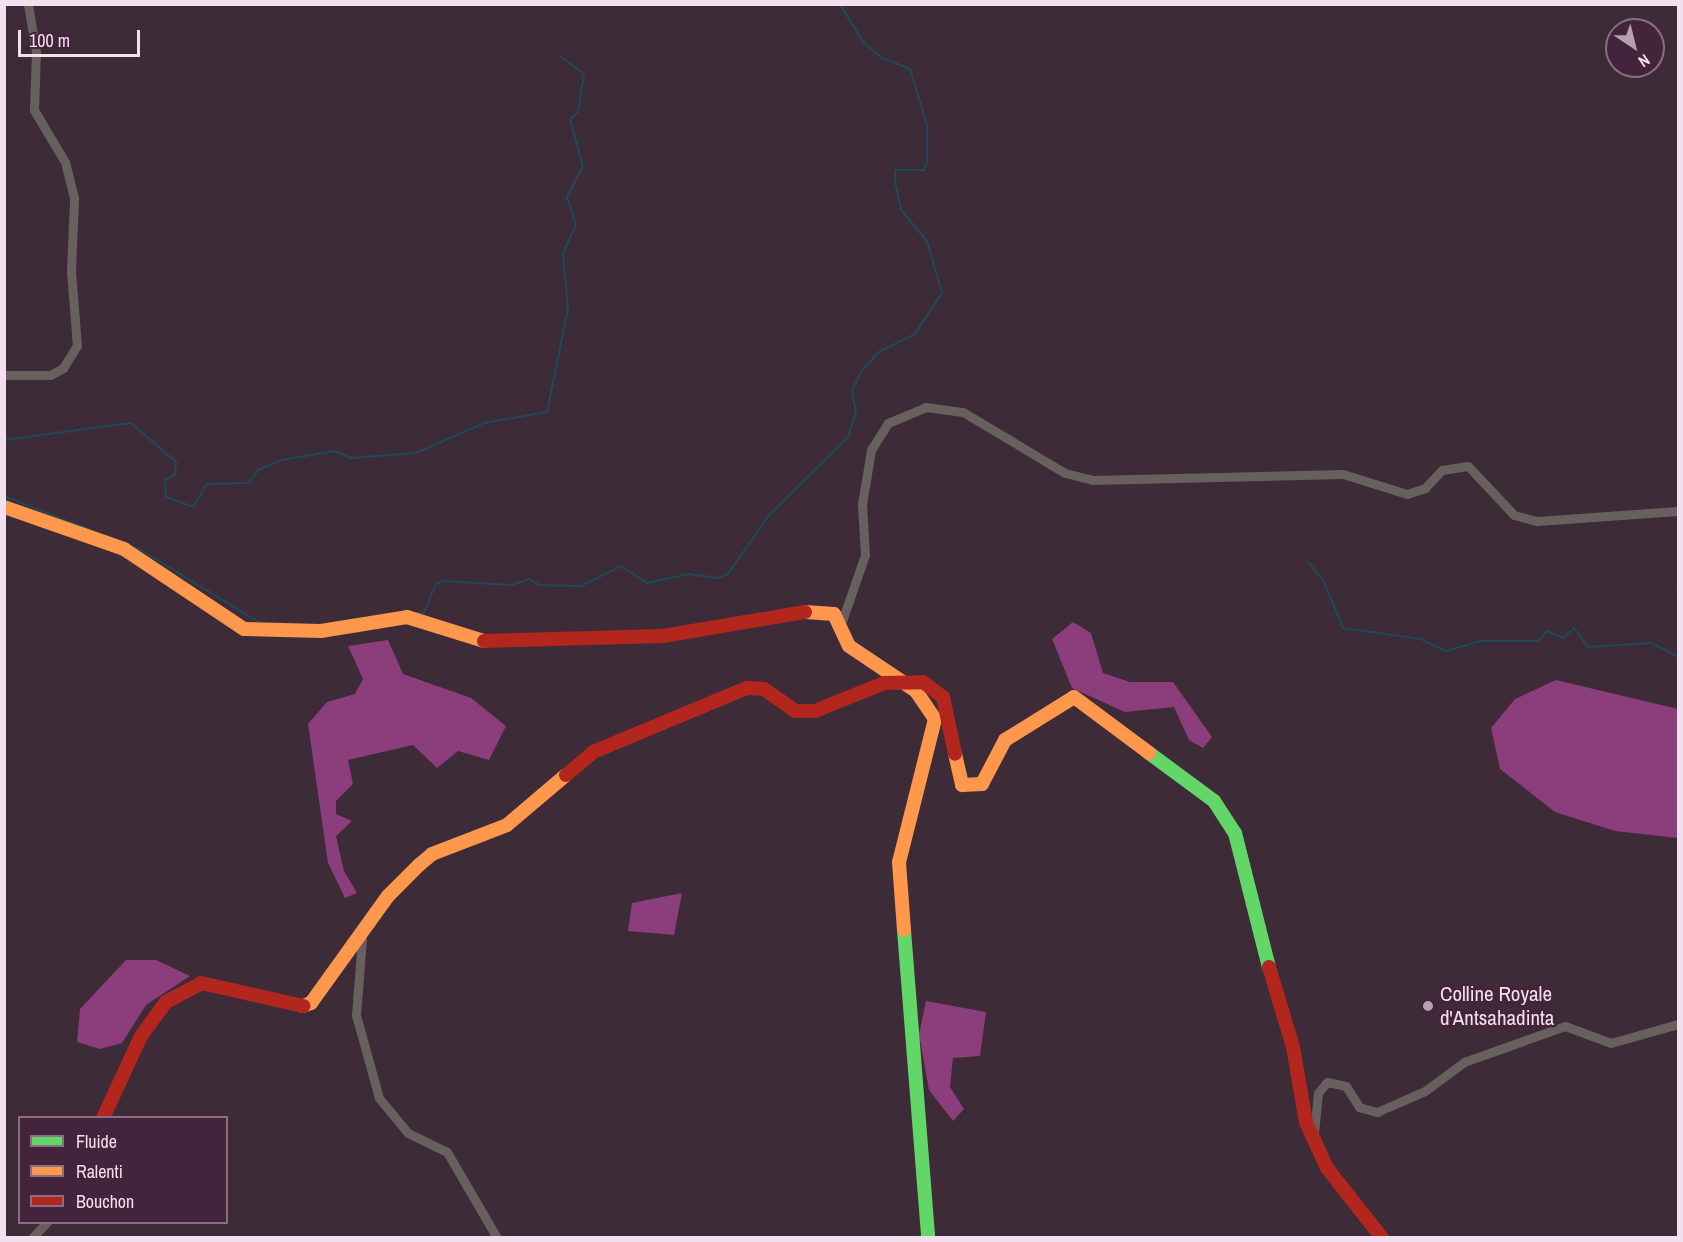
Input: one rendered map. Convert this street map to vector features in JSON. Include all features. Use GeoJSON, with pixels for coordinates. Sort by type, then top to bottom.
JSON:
{"type":"FeatureCollection","features":[{"type":"Feature","properties":{"kind":"street"},"geometry":{"type":"LineString","coordinates":[[4,375],[50,375],[63,369],[77,346],[71,271],[74,198],[65,162],[34,110],[36,52],[28,4]]}},
{"type":"Feature","properties":{"kind":"street"},"geometry":{"type":"LineString","coordinates":[[928,1238],[899,862],[935,719],[928,701],[849,646],[842,621],[865,555],[862,504],[871,450],[888,423],[926,407],[963,412],[1065,473],[1093,480],[1343,474],[1407,494],[1425,488],[1442,470],[1468,466],[1514,515],[1537,522],[1678,511]]}},
{"type":"Feature","properties":{"kind":"street"},"geometry":{"type":"LineString","coordinates":[[4,507],[124,549],[244,629],[321,631],[407,617],[483,641],[518,642],[663,636],[796,612],[820,611],[842,621]]}},
{"type":"Feature","properties":{"kind":"street"},"geometry":{"type":"LineString","coordinates":[[104,1116],[141,1036],[166,1002],[201,983],[299,1007],[311,1003],[362,939],[388,896],[432,854],[507,825],[561,774],[605,746],[747,688],[764,689],[795,711],[815,711],[855,692],[903,683],[923,682],[943,697],[962,785],[982,784],[1005,740],[1074,697],[1214,801],[1235,833],[1250,879],[1262,946],[1293,1047],[1306,1122],[1314,1133],[1327,1168],[1382,1238]]}},
{"type":"Feature","properties":{"kind":"street"},"geometry":{"type":"LineString","coordinates":[[362,939],[355,1005],[379,1098],[408,1133],[447,1152],[497,1238]]}},
{"type":"Feature","properties":{"kind":"street"},"geometry":{"type":"LineString","coordinates":[[1314,1133],[1318,1093],[1327,1082],[1346,1086],[1359,1107],[1377,1112],[1425,1091],[1464,1062],[1565,1026],[1611,1043],[1678,1024]]}},
{"type":"Feature","properties":{"kind":"street"},"geometry":{"type":"LineString","coordinates":[[32,1238],[45,1224]]}},
{"type":"Feature","properties":{"kind":"shaded area"},"geometry":{"type":"Polygon","coordinates":[[[1073,622],[1091,633],[1103,673],[1130,682],[1173,682],[1212,737],[1203,748],[1189,740],[1174,707],[1125,712],[1072,688],[1052,639],[1073,622]]]}},
{"type":"Feature","properties":{"kind":"shaded area"},"geometry":{"type":"Polygon","coordinates":[[[388,640],[403,674],[471,698],[506,726],[489,760],[458,751],[437,768],[413,745],[348,760],[353,784],[336,801],[336,814],[352,821],[336,836],[344,871],[357,893],[345,898],[328,863],[308,724],[327,702],[355,694],[363,679],[348,646],[388,640]]]}},
{"type":"Feature","properties":{"kind":"shaded area"},"geometry":{"type":"Polygon","coordinates":[[[1556,680],[1678,709],[1678,838],[1615,831],[1555,812],[1500,769],[1491,728],[1515,699],[1556,680]]]}},
{"type":"Feature","properties":{"kind":"shaded area"},"geometry":{"type":"Polygon","coordinates":[[[682,893],[674,935],[628,931],[632,903],[682,893]]]}},
{"type":"Feature","properties":{"kind":"shaded area"},"geometry":{"type":"Polygon","coordinates":[[[126,960],[156,960],[190,976],[146,1005],[122,1043],[100,1049],[77,1042],[80,1009],[126,960]]]}},
{"type":"Feature","properties":{"kind":"shaded area"},"geometry":{"type":"Polygon","coordinates":[[[926,1001],[986,1012],[980,1056],[953,1058],[950,1087],[964,1109],[953,1121],[929,1090],[919,1034],[926,1001]]]}},
{"type":"Feature","properties":{"kind":"waterway"},"geometry":{"type":"LineString","coordinates":[[414,613],[424,613],[436,584],[443,581],[511,585],[529,579],[539,585],[581,586],[621,566],[647,583],[689,574],[718,578],[728,574],[769,515],[848,437],[856,413],[852,391],[862,370],[879,352],[915,334],[942,293],[927,241],[901,210],[895,182],[895,170],[924,170],[927,162],[927,125],[910,69],[881,57],[863,42],[840,4]]}},
{"type":"Feature","properties":{"kind":"waterway"},"geometry":{"type":"LineString","coordinates":[[4,440],[131,423],[176,462],[175,475],[165,480],[166,497],[193,507],[207,484],[249,483],[258,470],[282,460],[334,451],[351,458],[416,453],[484,423],[547,412],[568,309],[563,253],[576,225],[567,197],[583,166],[570,119],[578,112],[584,74],[560,56]]}},
{"type":"Feature","properties":{"kind":"waterway"},"geometry":{"type":"LineString","coordinates":[[4,496],[141,550],[260,623]]}},
{"type":"Feature","properties":{"kind":"waterway"},"geometry":{"type":"LineString","coordinates":[[1308,562],[1323,580],[1343,628],[1421,639],[1446,651],[1481,641],[1538,641],[1547,631],[1563,638],[1574,628],[1588,647],[1652,643],[1678,657]]}},
{"type":"Feature","properties":{"kind":"traffic: fast"},"geometry":{"type":"LineString","coordinates":[[1149,753],[1214,801],[1235,833],[1269,967]]}},
{"type":"Feature","properties":{"kind":"traffic: fast"},"geometry":{"type":"LineString","coordinates":[[904,930],[928,1238]]}},
{"type":"Feature","properties":{"kind":"traffic: slow"},"geometry":{"type":"LineString","coordinates":[[4,507],[124,549],[244,629],[321,631],[407,617],[484,641]]}},
{"type":"Feature","properties":{"kind":"traffic: slow"},"geometry":{"type":"LineString","coordinates":[[805,612],[834,614],[849,646],[916,691],[935,719],[899,862],[904,930]]}},
{"type":"Feature","properties":{"kind":"traffic: slow"},"geometry":{"type":"LineString","coordinates":[[955,754],[962,785],[982,784],[1005,740],[1074,697],[1149,753]]}},
{"type":"Feature","properties":{"kind":"traffic: slow"},"geometry":{"type":"LineString","coordinates":[[303,1006],[311,1003],[388,896],[419,865],[432,854],[507,825],[566,775]]}},
{"type":"Feature","properties":{"kind":"traffic: jam"},"geometry":{"type":"LineString","coordinates":[[484,641],[663,636],[805,612]]}},
{"type":"Feature","properties":{"kind":"traffic: jam"},"geometry":{"type":"LineString","coordinates":[[566,775],[593,752],[747,688],[764,689],[795,711],[815,711],[884,683],[923,682],[943,697],[955,754]]}},
{"type":"Feature","properties":{"kind":"traffic: jam"},"geometry":{"type":"LineString","coordinates":[[1269,967],[1293,1047],[1306,1122],[1327,1168],[1382,1238]]}},
{"type":"Feature","properties":{"kind":"traffic: jam"},"geometry":{"type":"LineString","coordinates":[[104,1116],[141,1036],[166,1002],[201,983],[303,1006]]}},
{"type":"Feature","properties":{"kind":"place","name":"Colline Royale d'Antsahadinta"},"geometry":{"type":"Point","coordinates":[1428,1006]}}]}
